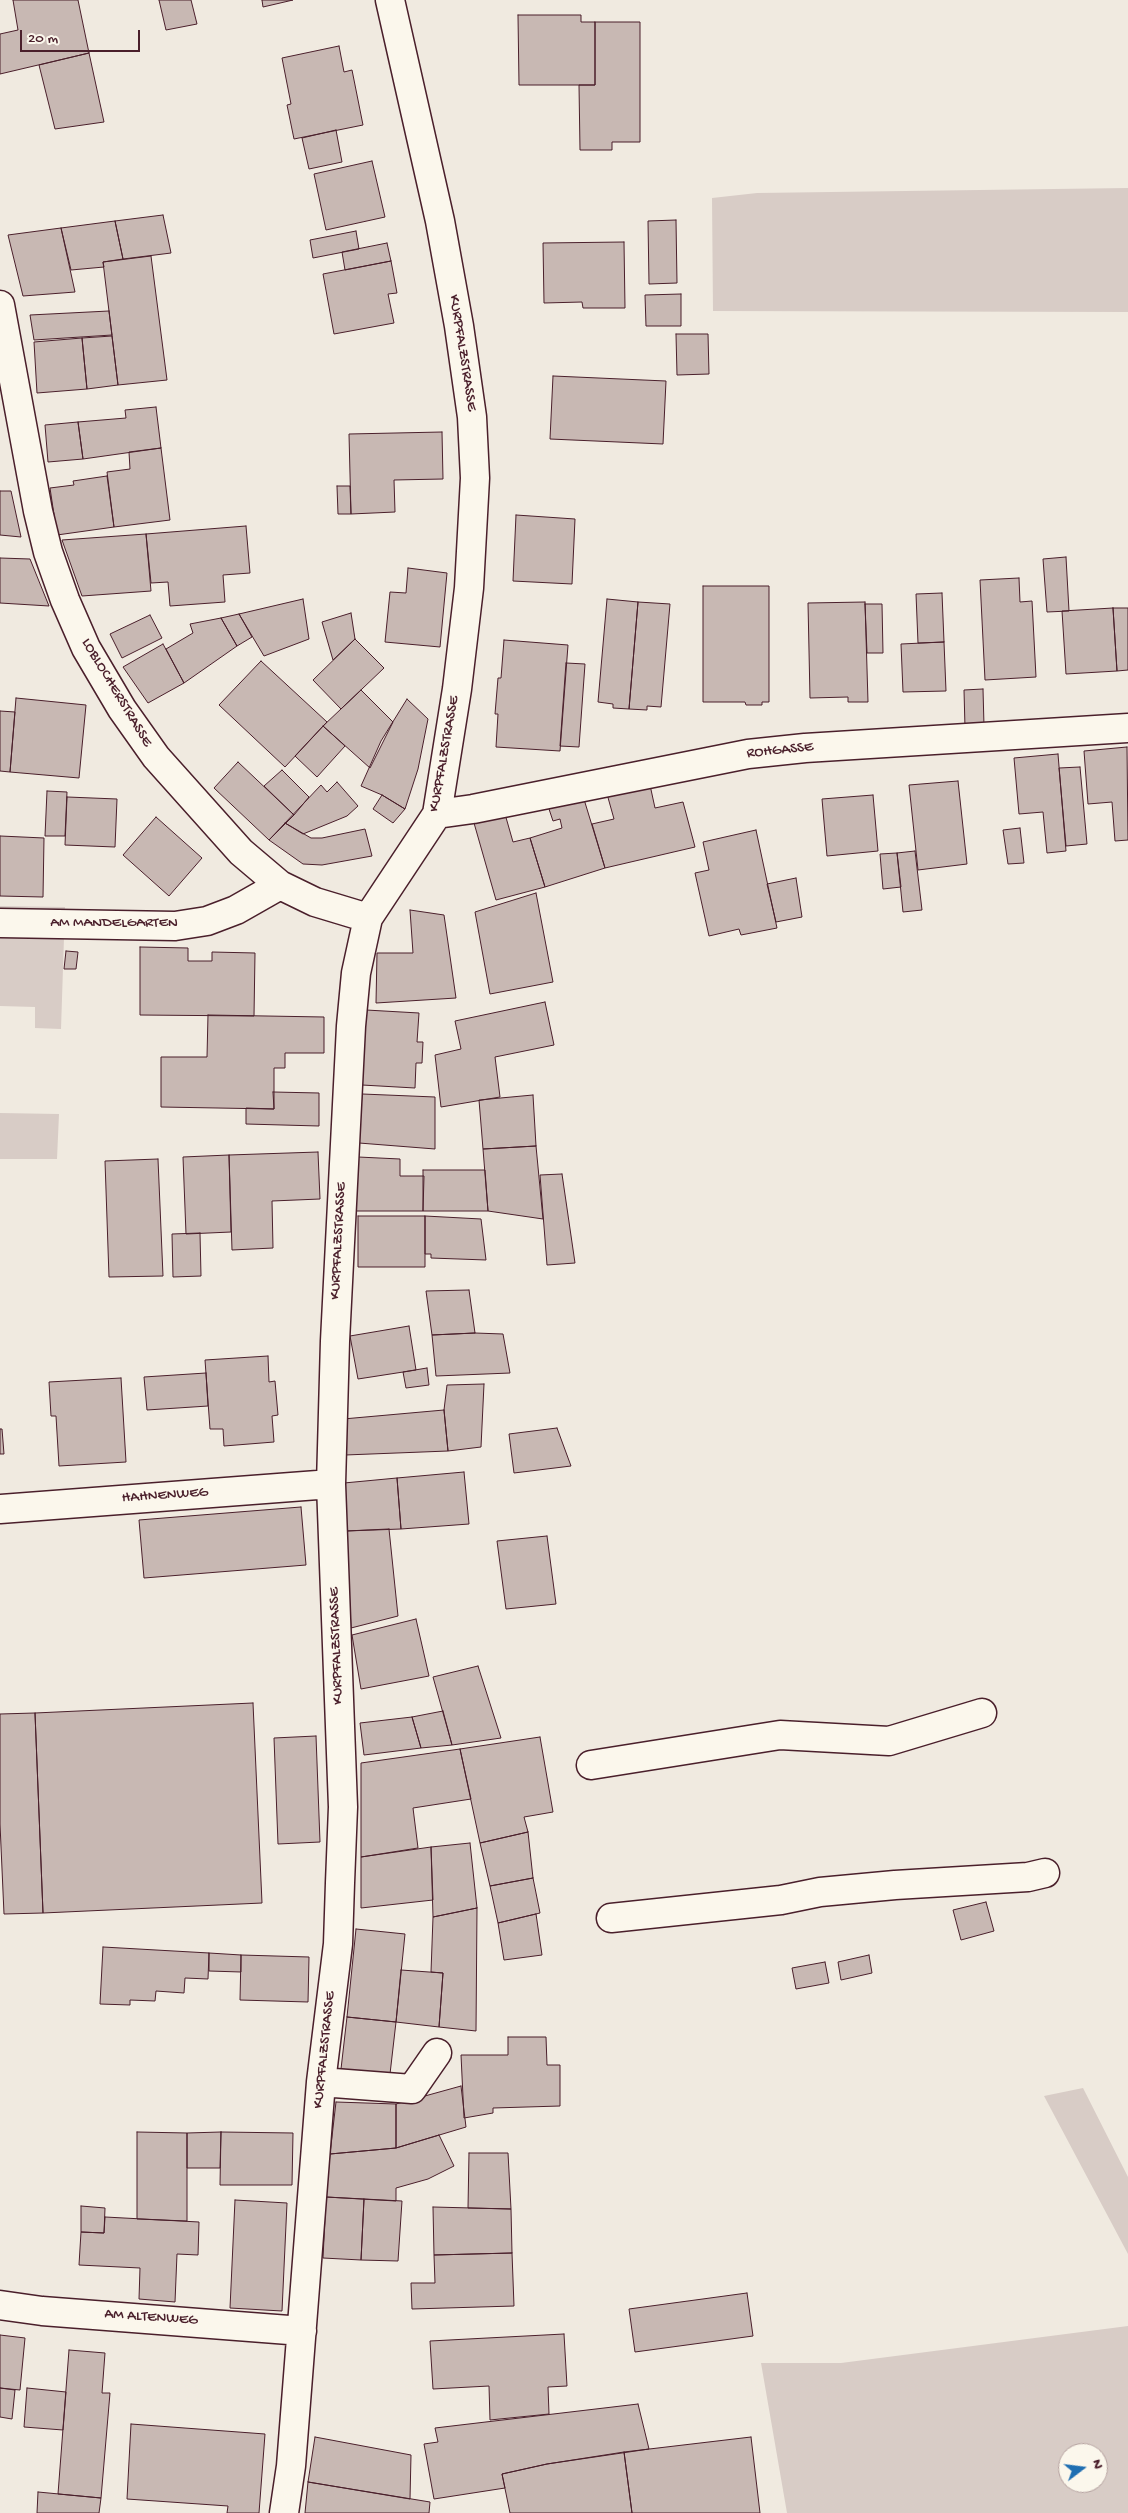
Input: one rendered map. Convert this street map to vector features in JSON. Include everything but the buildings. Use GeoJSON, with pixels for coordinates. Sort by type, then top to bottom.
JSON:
{"type":"FeatureCollection","features":[{"type":"Feature","properties":{"kind":"street","name":"KURPFALZSTRASSE"},"geometry":{"type":"LineString","coordinates":[[284,2513],[291,2466],[321,2082],[338,1944],[343,1807],[331,1484],[336,1312],[351,1026],[356,973],[368,918],[399,874],[437,814],[457,689],[469,588],[475,478],[472,417],[440,221],[390,0]]}},
{"type":"Feature","properties":{"kind":"street","name":"LOBLOCHERSTRASSE"},"geometry":{"type":"LineString","coordinates":[[0,305],[44,535],[65,600],[86,648],[122,709],[156,758],[224,834],[280,885],[315,902],[368,918]]}},
{"type":"Feature","properties":{"kind":"street","name":"ROHGASSE"},"geometry":{"type":"LineString","coordinates":[[437,814],[473,809],[748,754],[806,748],[1128,728]]}},
{"type":"Feature","properties":{"kind":"street","name":"AM MANDELGARTEN"},"geometry":{"type":"LineString","coordinates":[[0,923],[176,926],[207,921],[236,910],[280,885]]}},
{"type":"Feature","properties":{"kind":"street","name":"HAHNENWEG"},"geometry":{"type":"LineString","coordinates":[[0,1509],[331,1484]]}},
{"type":"Feature","properties":{"kind":"street"},"geometry":{"type":"LineString","coordinates":[[591,1765],[780,1736],[889,1741],[982,1713]]}},
{"type":"Feature","properties":{"kind":"street"},"geometry":{"type":"LineString","coordinates":[[611,1918],[782,1900],[829,1891],[1028,1877],[1046,1873]]}},
{"type":"Feature","properties":{"kind":"street"},"geometry":{"type":"LineString","coordinates":[[321,2082],[412,2089],[437,2053]]}},
{"type":"Feature","properties":{"kind":"street","name":"AM ALTENWEG"},"geometry":{"type":"LineString","coordinates":[[0,2305],[42,2311],[302,2331]]}},
{"type":"Feature","properties":{"kind":"shaded area"},"geometry":{"type":"Polygon","coordinates":[[[1128,188],[1128,312],[713,311],[712,198],[757,193],[1128,188]]]}},
{"type":"Feature","properties":{"kind":"shaded area"},"geometry":{"type":"Polygon","coordinates":[[[0,906],[65,907],[61,1029],[35,1028],[35,1007],[0,1006],[0,906]]]}},
{"type":"Feature","properties":{"kind":"shaded area"},"geometry":{"type":"Polygon","coordinates":[[[0,1113],[59,1114],[57,1159],[0,1159],[0,1113]]]}},
{"type":"Feature","properties":{"kind":"shaded area"},"geometry":{"type":"Polygon","coordinates":[[[1083,2088],[1128,2177],[1128,2254],[1044,2096],[1083,2088]]]}},
{"type":"Feature","properties":{"kind":"shaded area"},"geometry":{"type":"Polygon","coordinates":[[[1128,2326],[1128,2513],[787,2513],[761,2363],[841,2363],[1128,2326]]]}}]}
